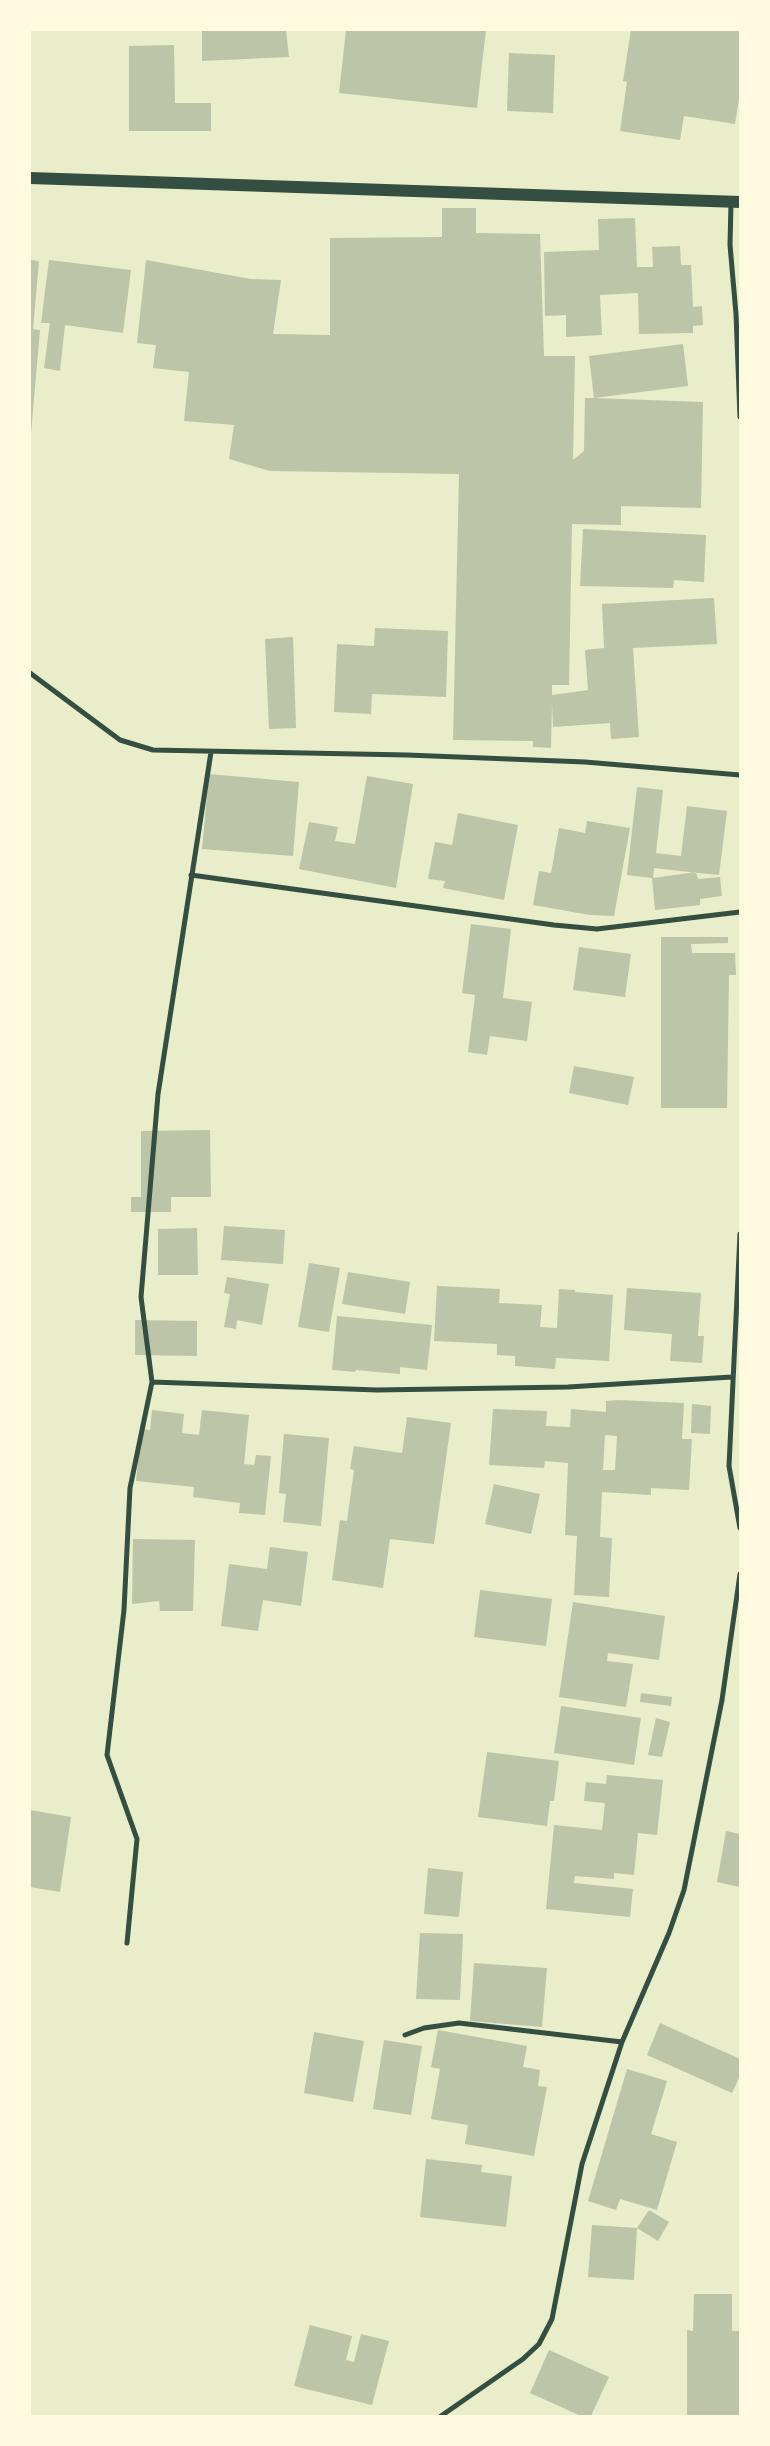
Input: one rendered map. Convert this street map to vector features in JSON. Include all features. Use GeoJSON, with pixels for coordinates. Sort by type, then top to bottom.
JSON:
{"type":"FeatureCollection","features":[{"type":"Feature","properties":{"kind":"main road"},"geometry":{"type":"LineString","coordinates":[[30,178],[736,202]]}},
{"type":"Feature","properties":{"kind":"street"},"geometry":{"type":"LineString","coordinates":[[736,202],[730,245],[736,314],[740,417]]}},
{"type":"Feature","properties":{"kind":"street"},"geometry":{"type":"LineString","coordinates":[[30,673],[120,740],[153,750],[407,755],[585,762],[740,775]]}},
{"type":"Feature","properties":{"kind":"street"},"geometry":{"type":"LineString","coordinates":[[126,1942],[137,1840],[107,1755],[124,1610],[130,1488],[152,1382],[141,1297],[158,1094],[211,752]]}},
{"type":"Feature","properties":{"kind":"street"},"geometry":{"type":"LineString","coordinates":[[191,875],[554,925],[597,928],[740,912]]}},
{"type":"Feature","properties":{"kind":"street"},"geometry":{"type":"LineString","coordinates":[[740,1234],[729,1466],[740,1528]]}},
{"type":"Feature","properties":{"kind":"street"},"geometry":{"type":"LineString","coordinates":[[152,1382],[377,1390],[568,1388],[732,1377]]}},
{"type":"Feature","properties":{"kind":"street"},"geometry":{"type":"LineString","coordinates":[[441,2416],[523,2359],[539,2344],[552,2319],[582,2164],[622,2042],[669,1933],[684,1890],[722,1700],[740,1574]]}},
{"type":"Feature","properties":{"kind":"street"},"geometry":{"type":"LineString","coordinates":[[405,2035],[424,2028],[459,2023],[622,2042]]}},
{"type":"Feature","properties":{"kind":"building"},"geometry":{"type":"Polygon","coordinates":[[[202,30],[286,30],[289,57],[202,61],[202,30]]]}},
{"type":"Feature","properties":{"kind":"building"},"geometry":{"type":"Polygon","coordinates":[[[346,30],[486,30],[477,108],[339,93],[346,30]]]}},
{"type":"Feature","properties":{"kind":"building"},"geometry":{"type":"Polygon","coordinates":[[[631,30],[740,30],[740,92],[735,124],[684,116],[680,140],[620,131],[627,82],[623,81],[631,30]]]}},
{"type":"Feature","properties":{"kind":"building"},"geometry":{"type":"Polygon","coordinates":[[[174,45],[175,103],[211,103],[211,131],[129,131],[129,46],[174,45]]]}},
{"type":"Feature","properties":{"kind":"building"},"geometry":{"type":"Polygon","coordinates":[[[509,53],[555,55],[553,113],[507,111],[509,53]]]}},
{"type":"Feature","properties":{"kind":"building"},"geometry":{"type":"Polygon","coordinates":[[[442,208],[476,208],[476,233],[540,234],[544,356],[575,356],[573,460],[584,451],[585,398],[703,402],[701,508],[621,506],[621,525],[572,524],[569,685],[552,685],[552,695],[588,690],[585,650],[604,648],[602,604],[714,598],[717,644],[633,648],[639,737],[611,739],[610,723],[553,727],[552,703],[551,748],[533,747],[533,741],[453,740],[459,474],[270,471],[229,459],[234,425],[184,421],[189,372],[153,368],[156,345],[137,343],[146,260],[251,279],[281,280],[273,334],[330,335],[330,238],[442,237],[442,208]]]}},
{"type":"Feature","properties":{"kind":"building"},"geometry":{"type":"Polygon","coordinates":[[[635,218],[637,267],[653,267],[652,247],[680,246],[681,265],[691,265],[693,307],[702,306],[703,325],[693,326],[693,333],[639,334],[638,293],[600,295],[602,335],[566,337],[566,315],[545,316],[544,252],[599,250],[598,219],[635,218]]]}},
{"type":"Feature","properties":{"kind":"building"},"geometry":{"type":"Polygon","coordinates":[[[30,260],[39,261],[33,329],[40,330],[31,433],[30,260]]]}},
{"type":"Feature","properties":{"kind":"building"},"geometry":{"type":"Polygon","coordinates":[[[49,260],[131,270],[123,333],[65,325],[60,371],[44,368],[50,323],[41,323],[49,260]]]}},
{"type":"Feature","properties":{"kind":"building"},"geometry":{"type":"Polygon","coordinates":[[[683,344],[688,386],[594,398],[589,356],[683,344]]]}},
{"type":"Feature","properties":{"kind":"building"},"geometry":{"type":"Polygon","coordinates":[[[583,529],[706,535],[704,582],[674,580],[673,588],[580,586],[583,529]]]}},
{"type":"Feature","properties":{"kind":"building"},"geometry":{"type":"Polygon","coordinates":[[[375,628],[448,631],[446,697],[372,694],[371,714],[334,712],[337,644],[374,646],[375,628]]]}},
{"type":"Feature","properties":{"kind":"building"},"geometry":{"type":"Polygon","coordinates":[[[293,637],[296,728],[269,729],[265,639],[293,637]]]}},
{"type":"Feature","properties":{"kind":"building"},"geometry":{"type":"Polygon","coordinates":[[[209,774],[299,782],[293,856],[202,849],[209,774]]]}},
{"type":"Feature","properties":{"kind":"building"},"geometry":{"type":"Polygon","coordinates":[[[367,776],[413,784],[396,888],[299,869],[309,822],[338,827],[335,841],[355,844],[367,776]]]}},
{"type":"Feature","properties":{"kind":"building"},"geometry":{"type":"Polygon","coordinates":[[[637,787],[663,790],[656,853],[681,856],[687,806],[727,811],[719,875],[696,873],[698,879],[720,877],[722,896],[700,899],[700,905],[655,910],[652,878],[627,875],[637,787]],[[654,868],[653,878],[693,872],[654,868]]]}},
{"type":"Feature","properties":{"kind":"building"},"geometry":{"type":"Polygon","coordinates":[[[458,813],[518,825],[504,900],[443,888],[445,881],[428,879],[435,842],[452,845],[458,813]]]}},
{"type":"Feature","properties":{"kind":"building"},"geometry":{"type":"Polygon","coordinates":[[[587,821],[630,828],[614,916],[590,915],[533,905],[539,871],[551,873],[559,828],[585,833],[587,821]]]}},
{"type":"Feature","properties":{"kind":"building"},"geometry":{"type":"Polygon","coordinates":[[[471,924],[511,929],[503,998],[532,1002],[527,1041],[490,1036],[487,1055],[468,1052],[475,995],[462,993],[471,924]]]}},
{"type":"Feature","properties":{"kind":"building"},"geometry":{"type":"Polygon","coordinates":[[[661,937],[728,937],[728,943],[691,944],[692,953],[735,953],[736,975],[729,975],[727,1108],[661,1108],[661,937]]]}},
{"type":"Feature","properties":{"kind":"building"},"geometry":{"type":"Polygon","coordinates":[[[579,947],[631,954],[625,997],[573,990],[579,947]]]}},
{"type":"Feature","properties":{"kind":"building"},"geometry":{"type":"Polygon","coordinates":[[[574,1066],[634,1077],[628,1105],[569,1093],[574,1066]]]}},
{"type":"Feature","properties":{"kind":"building"},"geometry":{"type":"Polygon","coordinates":[[[210,1130],[211,1197],[171,1197],[171,1212],[131,1212],[131,1197],[141,1197],[141,1131],[210,1130]]]}},
{"type":"Feature","properties":{"kind":"building"},"geometry":{"type":"Polygon","coordinates":[[[224,1226],[285,1230],[283,1264],[221,1260],[224,1226]]]}},
{"type":"Feature","properties":{"kind":"building"},"geometry":{"type":"Polygon","coordinates":[[[197,1228],[198,1275],[158,1275],[158,1229],[197,1228]]]}},
{"type":"Feature","properties":{"kind":"building"},"geometry":{"type":"Polygon","coordinates":[[[309,1263],[340,1268],[329,1332],[298,1327],[309,1263]]]}},
{"type":"Feature","properties":{"kind":"building"},"geometry":{"type":"Polygon","coordinates":[[[348,1272],[410,1282],[405,1314],[342,1304],[348,1272]]]}},
{"type":"Feature","properties":{"kind":"building"},"geometry":{"type":"Polygon","coordinates":[[[227,1277],[269,1284],[262,1325],[237,1320],[236,1329],[224,1327],[230,1294],[224,1293],[227,1277]]]}},
{"type":"Feature","properties":{"kind":"building"},"geometry":{"type":"Polygon","coordinates":[[[437,1286],[500,1289],[499,1303],[542,1305],[540,1327],[557,1328],[559,1289],[613,1295],[609,1361],[556,1358],[555,1369],[515,1366],[515,1356],[497,1355],[497,1344],[434,1341],[437,1286]]]}},
{"type":"Feature","properties":{"kind":"building"},"geometry":{"type":"Polygon","coordinates":[[[627,1288],[701,1293],[698,1336],[704,1336],[702,1363],[670,1361],[672,1334],[624,1330],[627,1288]]]}},
{"type":"Feature","properties":{"kind":"building"},"geometry":{"type":"Polygon","coordinates":[[[337,1316],[432,1325],[427,1370],[400,1367],[400,1374],[332,1370],[337,1316]]]}},
{"type":"Feature","properties":{"kind":"building"},"geometry":{"type":"Polygon","coordinates":[[[135,1320],[197,1321],[197,1356],[135,1355],[135,1320]]]}},
{"type":"Feature","properties":{"kind":"building"},"geometry":{"type":"Polygon","coordinates":[[[606,1401],[684,1403],[682,1439],[692,1439],[689,1490],[651,1488],[651,1495],[602,1492],[600,1537],[612,1538],[609,1597],[574,1595],[577,1536],[565,1535],[568,1463],[545,1461],[544,1468],[489,1465],[493,1409],[547,1411],[546,1426],[570,1427],[571,1409],[606,1412],[606,1401]],[[605,1435],[603,1470],[615,1470],[617,1436],[605,1435]]]}},
{"type":"Feature","properties":{"kind":"building"},"geometry":{"type":"Polygon","coordinates":[[[692,1404],[711,1406],[710,1434],[691,1433],[692,1404]]]}},
{"type":"Feature","properties":{"kind":"building"},"geometry":{"type":"Polygon","coordinates":[[[152,1410],[184,1414],[182,1433],[199,1435],[202,1410],[249,1415],[244,1464],[254,1465],[256,1455],[271,1456],[265,1515],[239,1513],[240,1503],[193,1497],[194,1487],[136,1481],[141,1429],[150,1430],[152,1410]]]}},
{"type":"Feature","properties":{"kind":"building"},"geometry":{"type":"Polygon","coordinates":[[[407,1417],[451,1423],[434,1544],[390,1539],[383,1588],[332,1580],[340,1520],[347,1521],[354,1470],[350,1469],[354,1446],[402,1453],[407,1417]]]}},
{"type":"Feature","properties":{"kind":"building"},"geometry":{"type":"Polygon","coordinates":[[[284,1434],[329,1438],[321,1526],[283,1522],[286,1494],[279,1493],[284,1434]]]}},
{"type":"Feature","properties":{"kind":"building"},"geometry":{"type":"Polygon","coordinates":[[[494,1484],[540,1494],[531,1534],[485,1524],[494,1484]]]}},
{"type":"Feature","properties":{"kind":"building"},"geometry":{"type":"Polygon","coordinates":[[[133,1539],[195,1540],[193,1611],[160,1611],[159,1601],[132,1604],[133,1539]]]}},
{"type":"Feature","properties":{"kind":"building"},"geometry":{"type":"Polygon","coordinates":[[[270,1547],[308,1552],[301,1606],[263,1600],[258,1631],[221,1626],[229,1564],[267,1569],[270,1547]]]}},
{"type":"Feature","properties":{"kind":"building"},"geometry":{"type":"Polygon","coordinates":[[[480,1590],[552,1599],[546,1646],[474,1637],[480,1590]]]}},
{"type":"Feature","properties":{"kind":"building"},"geometry":{"type":"Polygon","coordinates":[[[573,1602],[665,1616],[659,1660],[608,1653],[607,1661],[633,1664],[626,1707],[559,1697],[573,1602]]]}},
{"type":"Feature","properties":{"kind":"building"},"geometry":{"type":"Polygon","coordinates":[[[641,1693],[672,1697],[671,1706],[640,1702],[641,1693]]]}},
{"type":"Feature","properties":{"kind":"building"},"geometry":{"type":"Polygon","coordinates":[[[561,1706],[641,1718],[634,1765],[554,1753],[561,1706]]]}},
{"type":"Feature","properties":{"kind":"building"},"geometry":{"type":"Polygon","coordinates":[[[656,1718],[670,1722],[662,1757],[648,1755],[656,1718]]]}},
{"type":"Feature","properties":{"kind":"building"},"geometry":{"type":"Polygon","coordinates":[[[487,1752],[559,1761],[554,1801],[550,1801],[547,1826],[478,1817],[487,1752]]]}},
{"type":"Feature","properties":{"kind":"building"},"geometry":{"type":"Polygon","coordinates":[[[607,1775],[663,1780],[657,1835],[638,1833],[634,1875],[614,1873],[614,1879],[575,1876],[574,1883],[633,1889],[630,1917],[546,1909],[554,1825],[602,1830],[605,1803],[584,1801],[586,1782],[606,1784],[607,1775]]]}},
{"type":"Feature","properties":{"kind":"building"},"geometry":{"type":"Polygon","coordinates":[[[30,1810],[71,1817],[60,1892],[30,1887],[30,1810]]]}},
{"type":"Feature","properties":{"kind":"building"},"geometry":{"type":"Polygon","coordinates":[[[726,1831],[740,1834],[740,1887],[717,1882],[726,1831]]]}},
{"type":"Feature","properties":{"kind":"building"},"geometry":{"type":"Polygon","coordinates":[[[428,1868],[463,1872],[459,1917],[424,1914],[428,1868]]]}},
{"type":"Feature","properties":{"kind":"building"},"geometry":{"type":"Polygon","coordinates":[[[420,1933],[463,1934],[460,2000],[416,1999],[420,1933]]]}},
{"type":"Feature","properties":{"kind":"building"},"geometry":{"type":"Polygon","coordinates":[[[474,1963],[547,1968],[542,2027],[470,2021],[474,1963]]]}},
{"type":"Feature","properties":{"kind":"building"},"geometry":{"type":"Polygon","coordinates":[[[660,2023],[740,2059],[740,2076],[732,2093],[647,2055],[660,2023]]]}},
{"type":"Feature","properties":{"kind":"building"},"geometry":{"type":"Polygon","coordinates":[[[438,2030],[527,2046],[523,2067],[540,2070],[538,2086],[547,2087],[534,2156],[465,2144],[468,2125],[431,2119],[440,2069],[431,2067],[438,2030]]]}},
{"type":"Feature","properties":{"kind":"building"},"geometry":{"type":"Polygon","coordinates":[[[314,2032],[364,2041],[353,2102],[304,2093],[314,2032]]]}},
{"type":"Feature","properties":{"kind":"building"},"geometry":{"type":"Polygon","coordinates":[[[384,2040],[422,2046],[411,2115],[373,2109],[384,2040]]]}},
{"type":"Feature","properties":{"kind":"building"},"geometry":{"type":"Polygon","coordinates":[[[627,2069],[667,2081],[651,2134],[677,2142],[657,2210],[620,2199],[616,2210],[588,2201],[627,2069]]]}},
{"type":"Feature","properties":{"kind":"building"},"geometry":{"type":"Polygon","coordinates":[[[426,2159],[482,2165],[481,2172],[512,2176],[506,2227],[420,2217],[426,2159]]]}},
{"type":"Feature","properties":{"kind":"building"},"geometry":{"type":"Polygon","coordinates":[[[649,2210],[669,2222],[658,2241],[637,2228],[649,2210]]]}},
{"type":"Feature","properties":{"kind":"building"},"geometry":{"type":"Polygon","coordinates":[[[592,2225],[637,2228],[634,2280],[588,2277],[592,2225]]]}},
{"type":"Feature","properties":{"kind":"building"},"geometry":{"type":"Polygon","coordinates":[[[694,2294],[732,2294],[732,2331],[740,2331],[740,2416],[687,2416],[687,2330],[693,2331],[694,2294]]]}},
{"type":"Feature","properties":{"kind":"building"},"geometry":{"type":"Polygon","coordinates":[[[310,2325],[352,2336],[346,2360],[354,2362],[361,2334],[389,2341],[372,2405],[294,2386],[310,2325]]]}},
{"type":"Feature","properties":{"kind":"building"},"geometry":{"type":"Polygon","coordinates":[[[549,2350],[609,2377],[591,2416],[581,2416],[530,2393],[549,2350]]]}}]}
